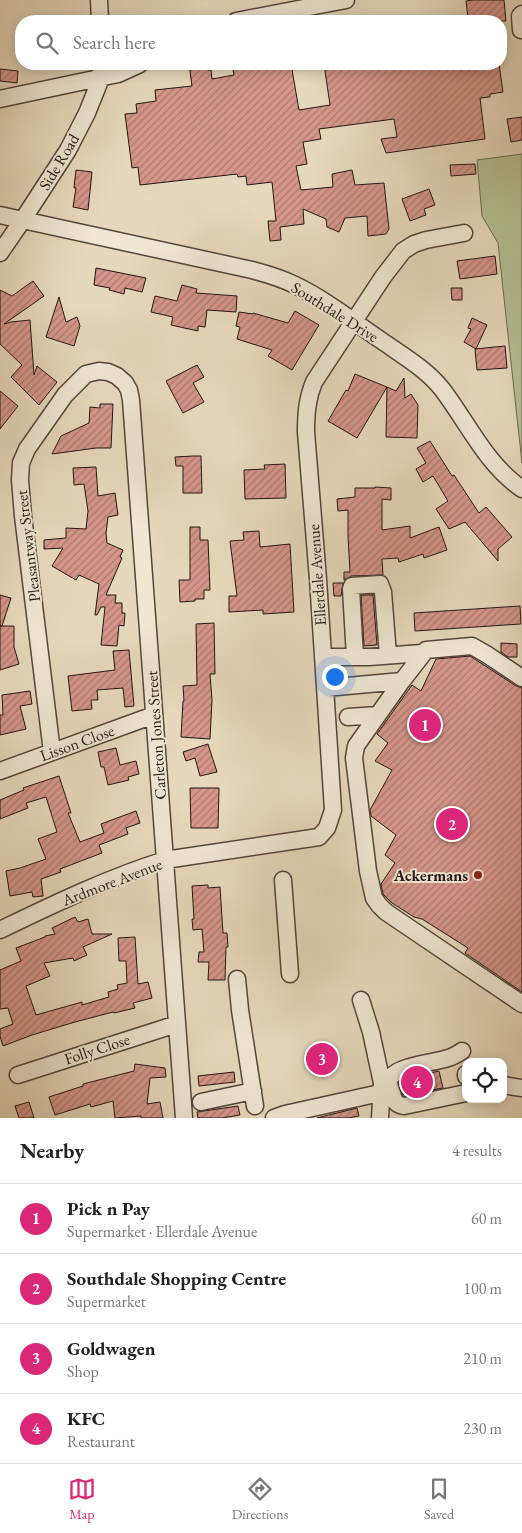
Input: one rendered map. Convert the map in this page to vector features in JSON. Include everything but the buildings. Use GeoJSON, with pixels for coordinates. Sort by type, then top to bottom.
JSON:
{"type":"FeatureCollection","features":[{"type":"Feature","properties":{"kind":"street"},"geometry":{"type":"LineString","coordinates":[[99,0],[100,15]]}},
{"type":"Feature","properties":{"kind":"street"},"geometry":{"type":"LineString","coordinates":[[267,15],[346,0]]}},
{"type":"Feature","properties":{"kind":"street"},"geometry":{"type":"LineString","coordinates":[[0,99],[101,71],[118,74],[127,70]]}},
{"type":"Feature","properties":{"kind":"street","name":"Side Road"},"geometry":{"type":"LineString","coordinates":[[0,253],[68,150],[87,113],[101,71]]}},
{"type":"Feature","properties":{"kind":"street","name":"Southdale Drive"},"geometry":{"type":"LineString","coordinates":[[0,215],[270,275],[306,291],[355,322],[431,377],[441,388],[477,442],[496,466],[522,490]]}},
{"type":"Feature","properties":{"kind":"street","name":"Ellerdale Avenue"},"geometry":{"type":"LineString","coordinates":[[319,837],[327,828],[333,810],[306,432],[309,394],[314,382],[394,262],[408,247],[426,240],[464,233]]}},
{"type":"Feature","properties":{"kind":"street","name":"Carleton Jones Street"},"geometry":{"type":"LineString","coordinates":[[99,371],[117,376],[125,383],[131,400],[184,1118]]}},
{"type":"Feature","properties":{"kind":"street","name":"Pleasantway Street"},"geometry":{"type":"LineString","coordinates":[[52,752],[23,516],[20,470],[27,449],[65,395],[86,374],[99,371]]}},
{"type":"Feature","properties":{"kind":"street"},"geometry":{"type":"LineString","coordinates":[[355,657],[352,586],[375,583],[380,584],[383,592],[388,655]]}},
{"type":"Feature","properties":{"kind":"street"},"geometry":{"type":"LineString","coordinates":[[323,657],[388,655],[472,646],[522,678]]}},
{"type":"Feature","properties":{"kind":"street"},"geometry":{"type":"LineString","coordinates":[[422,652],[356,746],[354,758],[367,863],[374,898],[386,912],[522,1004]]}},
{"type":"Feature","properties":{"kind":"street"},"geometry":{"type":"LineString","coordinates":[[325,688],[402,681]]}},
{"type":"Feature","properties":{"kind":"street","name":"Lisson Close"},"geometry":{"type":"LineString","coordinates":[[0,771],[154,715]]}},
{"type":"Feature","properties":{"kind":"street"},"geometry":{"type":"LineString","coordinates":[[348,717],[378,715]]}},
{"type":"Feature","properties":{"kind":"street","name":"Ardmore Avenue"},"geometry":{"type":"LineString","coordinates":[[0,930],[108,881],[165,860],[319,837]]}},
{"type":"Feature","properties":{"kind":"street"},"geometry":{"type":"LineString","coordinates":[[283,880],[290,974]]}},
{"type":"Feature","properties":{"kind":"street"},"geometry":{"type":"LineString","coordinates":[[201,1102],[254,1098],[237,979]]}},
{"type":"Feature","properties":{"kind":"street"},"geometry":{"type":"LineString","coordinates":[[361,1000],[371,1032],[382,1083],[379,1118]]}},
{"type":"Feature","properties":{"kind":"street","name":"Folly Close"},"geometry":{"type":"LineString","coordinates":[[18,1075],[177,1024]]}},
{"type":"Feature","properties":{"kind":"street"},"geometry":{"type":"LineString","coordinates":[[462,1094],[404,1106],[398,1105],[394,1100],[389,1083],[390,1078],[409,1067],[466,1056]]}},
{"type":"Feature","properties":{"kind":"street"},"geometry":{"type":"LineString","coordinates":[[507,1086],[522,1088]]}},
{"type":"Feature","properties":{"kind":"street"},"geometry":{"type":"LineString","coordinates":[[274,1118],[380,1093]]}},
{"type":"Feature","properties":{"kind":"green space"},"geometry":{"type":"Polygon","coordinates":[[[522,154],[522,463],[498,243],[482,216],[477,160],[522,154]]]}},
{"type":"Feature","properties":{"kind":"place","name":"Pick n Pay"},"geometry":{"type":"Point","coordinates":[425,725]}},
{"type":"Feature","properties":{"kind":"place","name":"Southdale Shopping Centre"},"geometry":{"type":"Point","coordinates":[452,824]}},
{"type":"Feature","properties":{"kind":"place","name":"Ackermans"},"geometry":{"type":"Point","coordinates":[478,875]}},
{"type":"Feature","properties":{"kind":"place","name":"Goldwagen"},"geometry":{"type":"Point","coordinates":[322,1059]}},
{"type":"Feature","properties":{"kind":"place","name":"KFC"},"geometry":{"type":"Point","coordinates":[417,1082]}}]}
